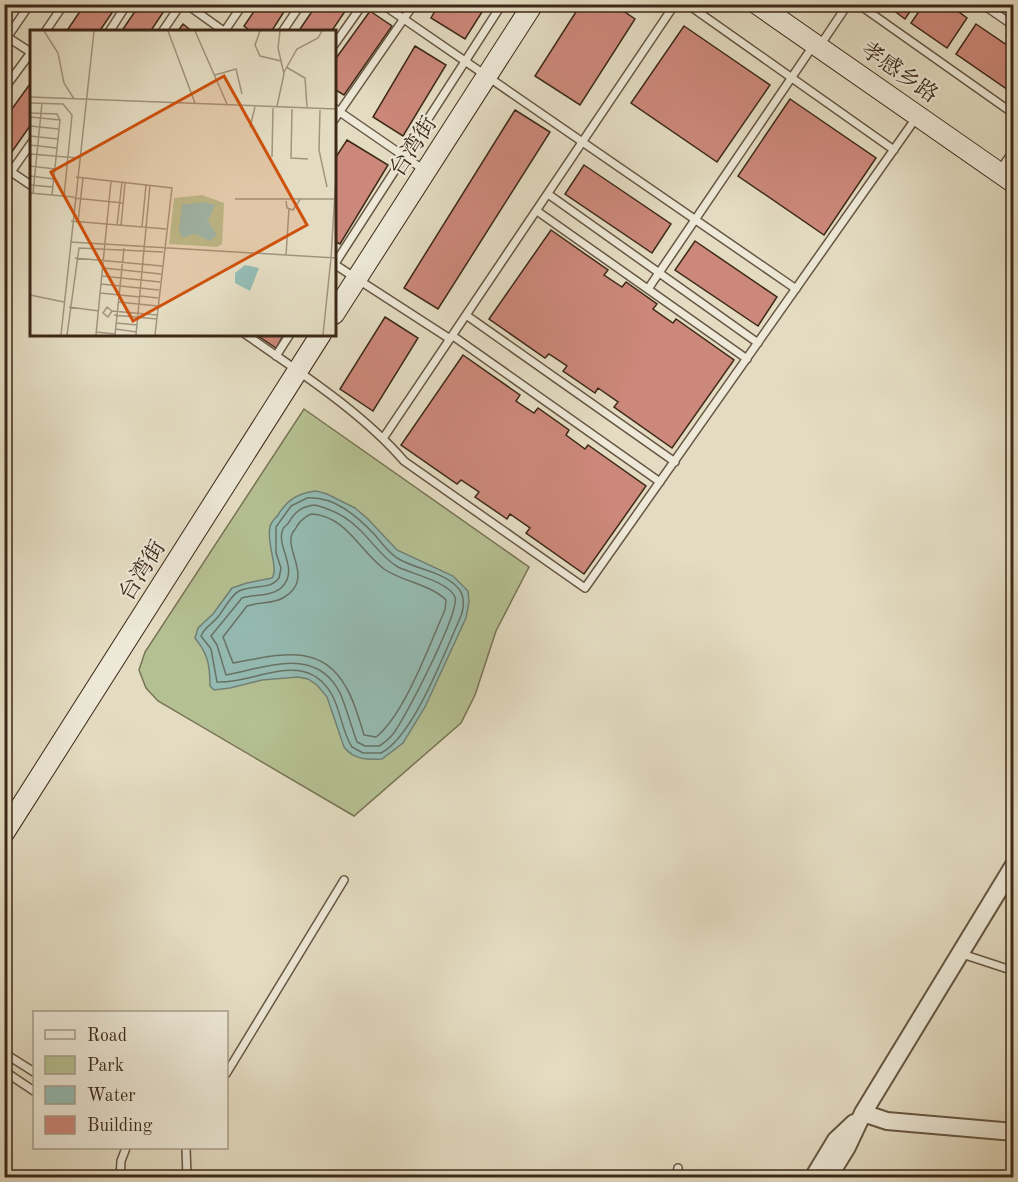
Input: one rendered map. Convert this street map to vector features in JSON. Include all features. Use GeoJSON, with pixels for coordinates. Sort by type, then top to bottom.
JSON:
{"type":"FeatureCollection","features":[{"type":"Feature","properties":{"kind":"main road","name":"台湾街"},"geometry":{"type":"LineString","coordinates":[[336,311],[533,4]]}},
{"type":"Feature","properties":{"kind":"main road","name":"孝感乡路"},"geometry":{"type":"LineString","coordinates":[[757,4],[1009,178]]}},
{"type":"Feature","properties":{"kind":"main road","name":"台湾街"},"geometry":{"type":"LineString","coordinates":[[4,833],[320,336]]}},
{"type":"Feature","properties":{"kind":"street"},"geometry":{"type":"LineString","coordinates":[[828,1178],[847,1147],[863,1113],[1014,864]]}},
{"type":"Feature","properties":{"kind":"street"},"geometry":{"type":"LineString","coordinates":[[863,1113],[887,1121],[1014,1132]]}},
{"type":"Feature","properties":{"kind":"street"},"geometry":{"type":"LineString","coordinates":[[813,1178],[836,1140],[863,1113]]}},
{"type":"Feature","properties":{"kind":"lane"},"geometry":{"type":"LineString","coordinates":[[30,4],[6,38],[30,51]]}},
{"type":"Feature","properties":{"kind":"lane"},"geometry":{"type":"LineString","coordinates":[[46,30],[64,4]]}},
{"type":"Feature","properties":{"kind":"lane"},"geometry":{"type":"LineString","coordinates":[[110,30],[127,4]]}},
{"type":"Feature","properties":{"kind":"lane"},"geometry":{"type":"LineString","coordinates":[[163,30],[181,4]]}},
{"type":"Feature","properties":{"kind":"lane"},"geometry":{"type":"LineString","coordinates":[[186,4],[223,30]]}},
{"type":"Feature","properties":{"kind":"lane"},"geometry":{"type":"LineString","coordinates":[[225,30],[243,4]]}},
{"type":"Feature","properties":{"kind":"lane"},"geometry":{"type":"LineString","coordinates":[[283,30],[301,4]]}},
{"type":"Feature","properties":{"kind":"lane"},"geometry":{"type":"LineString","coordinates":[[336,42],[363,4]]}},
{"type":"Feature","properties":{"kind":"lane"},"geometry":{"type":"LineString","coordinates":[[382,4],[796,289]]}},
{"type":"Feature","properties":{"kind":"lane"},"geometry":{"type":"LineString","coordinates":[[414,4],[337,110],[426,172]]}},
{"type":"Feature","properties":{"kind":"lane"},"geometry":{"type":"LineString","coordinates":[[336,263],[502,4]]}},
{"type":"Feature","properties":{"kind":"lane"},"geometry":{"type":"LineString","coordinates":[[384,437],[675,4]]}},
{"type":"Feature","properties":{"kind":"lane"},"geometry":{"type":"LineString","coordinates":[[687,4],[894,150]]}},
{"type":"Feature","properties":{"kind":"lane"},"geometry":{"type":"LineString","coordinates":[[648,289],[791,78],[848,4]]}},
{"type":"Feature","properties":{"kind":"lane"},"geometry":{"type":"LineString","coordinates":[[858,4],[1014,114]]}},
{"type":"Feature","properties":{"kind":"lane"},"geometry":{"type":"LineString","coordinates":[[982,4],[1014,26]]}},
{"type":"Feature","properties":{"kind":"lane"},"geometry":{"type":"LineString","coordinates":[[4,89],[30,53]]}},
{"type":"Feature","properties":{"kind":"lane"},"geometry":{"type":"LineString","coordinates":[[248,336],[384,437],[404,461],[585,588],[918,116]]}},
{"type":"Feature","properties":{"kind":"lane"},"geometry":{"type":"LineString","coordinates":[[30,144],[8,169],[30,185]]}},
{"type":"Feature","properties":{"kind":"lane"},"geometry":{"type":"LineString","coordinates":[[1009,178],[1014,150]]}},
{"type":"Feature","properties":{"kind":"lane"},"geometry":{"type":"LineString","coordinates":[[548,194],[758,342]]}},
{"type":"Feature","properties":{"kind":"lane"},"geometry":{"type":"LineString","coordinates":[[537,211],[747,359]]}},
{"type":"Feature","properties":{"kind":"lane"},"geometry":{"type":"LineString","coordinates":[[336,266],[452,337],[660,482]]}},
{"type":"Feature","properties":{"kind":"lane"},"geometry":{"type":"LineString","coordinates":[[466,315],[675,462]]}},
{"type":"Feature","properties":{"kind":"lane"},"geometry":{"type":"LineString","coordinates":[[276,356],[289,336]]}},
{"type":"Feature","properties":{"kind":"lane"},"geometry":{"type":"LineString","coordinates":[[228,1071],[344,880]]}},
{"type":"Feature","properties":{"kind":"lane"},"geometry":{"type":"LineString","coordinates":[[960,953],[1014,971]]}},
{"type":"Feature","properties":{"kind":"lane"},"geometry":{"type":"LineString","coordinates":[[4,1053],[33,1071]]}},
{"type":"Feature","properties":{"kind":"lane"},"geometry":{"type":"LineString","coordinates":[[4,1071],[33,1089]]}},
{"type":"Feature","properties":{"kind":"lane"},"geometry":{"type":"LineString","coordinates":[[120,1178],[125,1149]]}},
{"type":"Feature","properties":{"kind":"lane"},"geometry":{"type":"LineString","coordinates":[[186,1149],[187,1178]]}},
{"type":"Feature","properties":{"kind":"lane"},"geometry":{"type":"LineString","coordinates":[[676,1178],[678,1168]]}},
{"type":"Feature","properties":{"kind":"green space"},"geometry":{"type":"Polygon","coordinates":[[[304,409],[529,567],[496,631],[475,695],[461,723],[354,816],[158,701],[146,688],[139,670],[145,652],[304,409]]]}},
{"type":"Feature","properties":{"kind":"water"},"geometry":{"type":"Polygon","coordinates":[[[316,491],[355,508],[397,550],[453,576],[468,591],[469,602],[466,618],[425,707],[403,743],[382,759],[361,758],[344,747],[327,697],[317,685],[308,679],[298,677],[262,680],[214,690],[210,686],[209,666],[203,649],[195,638],[198,628],[213,614],[232,588],[272,578],[274,568],[269,533],[271,523],[285,505],[294,498],[316,491]]]}},
{"type":"Feature","properties":{"kind":"building"},"geometry":{"type":"Polygon","coordinates":[[[4,4],[14,4],[7,15],[4,13],[4,4]]]}},
{"type":"Feature","properties":{"kind":"building"},"geometry":{"type":"Polygon","coordinates":[[[85,4],[118,4],[100,30],[67,30],[85,4]]]}},
{"type":"Feature","properties":{"kind":"building"},"geometry":{"type":"Polygon","coordinates":[[[140,4],[155,4],[164,11],[151,30],[122,30],[140,4]]]}},
{"type":"Feature","properties":{"kind":"building"},"geometry":{"type":"Polygon","coordinates":[[[259,4],[289,4],[272,30],[249,30],[244,26],[259,4]]]}},
{"type":"Feature","properties":{"kind":"building"},"geometry":{"type":"Polygon","coordinates":[[[317,4],[350,4],[332,30],[299,30],[317,4]]]}},
{"type":"Feature","properties":{"kind":"building"},"geometry":{"type":"Polygon","coordinates":[[[439,4],[487,4],[465,39],[431,18],[439,4]]]}},
{"type":"Feature","properties":{"kind":"building"},"geometry":{"type":"Polygon","coordinates":[[[581,4],[613,4],[635,19],[580,105],[535,76],[581,4]]]}},
{"type":"Feature","properties":{"kind":"building"},"geometry":{"type":"Polygon","coordinates":[[[885,4],[915,4],[905,19],[885,4]]]}},
{"type":"Feature","properties":{"kind":"building"},"geometry":{"type":"Polygon","coordinates":[[[924,4],[948,4],[967,18],[947,48],[911,23],[924,4]]]}},
{"type":"Feature","properties":{"kind":"building"},"geometry":{"type":"Polygon","coordinates":[[[1001,4],[1014,4],[1014,13],[1001,4]]]}},
{"type":"Feature","properties":{"kind":"building"},"geometry":{"type":"Polygon","coordinates":[[[370,11],[392,26],[344,95],[336,90],[336,58],[370,11]]]}},
{"type":"Feature","properties":{"kind":"building"},"geometry":{"type":"Polygon","coordinates":[[[183,24],[190,30],[178,30],[183,24]]]}},
{"type":"Feature","properties":{"kind":"building"},"geometry":{"type":"Polygon","coordinates":[[[976,24],[1014,50],[1014,94],[956,54],[976,24]]]}},
{"type":"Feature","properties":{"kind":"building"},"geometry":{"type":"Polygon","coordinates":[[[684,26],[770,85],[717,162],[631,103],[684,26]]]}},
{"type":"Feature","properties":{"kind":"building"},"geometry":{"type":"Polygon","coordinates":[[[415,46],[446,65],[403,136],[373,117],[415,46]]]}},
{"type":"Feature","properties":{"kind":"building"},"geometry":{"type":"Polygon","coordinates":[[[30,84],[30,126],[9,156],[4,153],[4,120],[30,84]]]}},
{"type":"Feature","properties":{"kind":"building"},"geometry":{"type":"Polygon","coordinates":[[[790,99],[876,158],[824,235],[738,176],[790,99]]]}},
{"type":"Feature","properties":{"kind":"building"},"geometry":{"type":"Polygon","coordinates":[[[515,110],[550,132],[438,309],[404,288],[515,110]]]}},
{"type":"Feature","properties":{"kind":"building"},"geometry":{"type":"Polygon","coordinates":[[[347,140],[388,165],[340,244],[336,242],[336,157],[347,140]]]}},
{"type":"Feature","properties":{"kind":"building"},"geometry":{"type":"Polygon","coordinates":[[[584,165],[671,224],[652,253],[565,194],[584,165]]]}},
{"type":"Feature","properties":{"kind":"building"},"geometry":{"type":"Polygon","coordinates":[[[551,230],[608,270],[604,275],[622,287],[626,282],[657,304],[653,309],[673,323],[676,319],[734,360],[672,448],[614,407],[618,402],[598,388],[595,393],[563,371],[567,366],[549,354],[545,358],[489,319],[551,230]]]}},
{"type":"Feature","properties":{"kind":"building"},"geometry":{"type":"Polygon","coordinates":[[[695,241],[777,297],[758,326],[675,270],[695,241]]]}},
{"type":"Feature","properties":{"kind":"building"},"geometry":{"type":"Polygon","coordinates":[[[385,317],[418,338],[373,411],[340,389],[385,317]]]}},
{"type":"Feature","properties":{"kind":"building"},"geometry":{"type":"Polygon","coordinates":[[[258,336],[283,336],[276,348],[258,336]]]}},
{"type":"Feature","properties":{"kind":"building"},"geometry":{"type":"Polygon","coordinates":[[[463,355],[520,395],[516,401],[534,413],[538,408],[569,430],[566,435],[585,449],[588,445],[646,486],[584,574],[526,533],[530,528],[510,514],[507,519],[475,497],[479,492],[461,480],[457,484],[401,445],[463,355]]]}}]}
